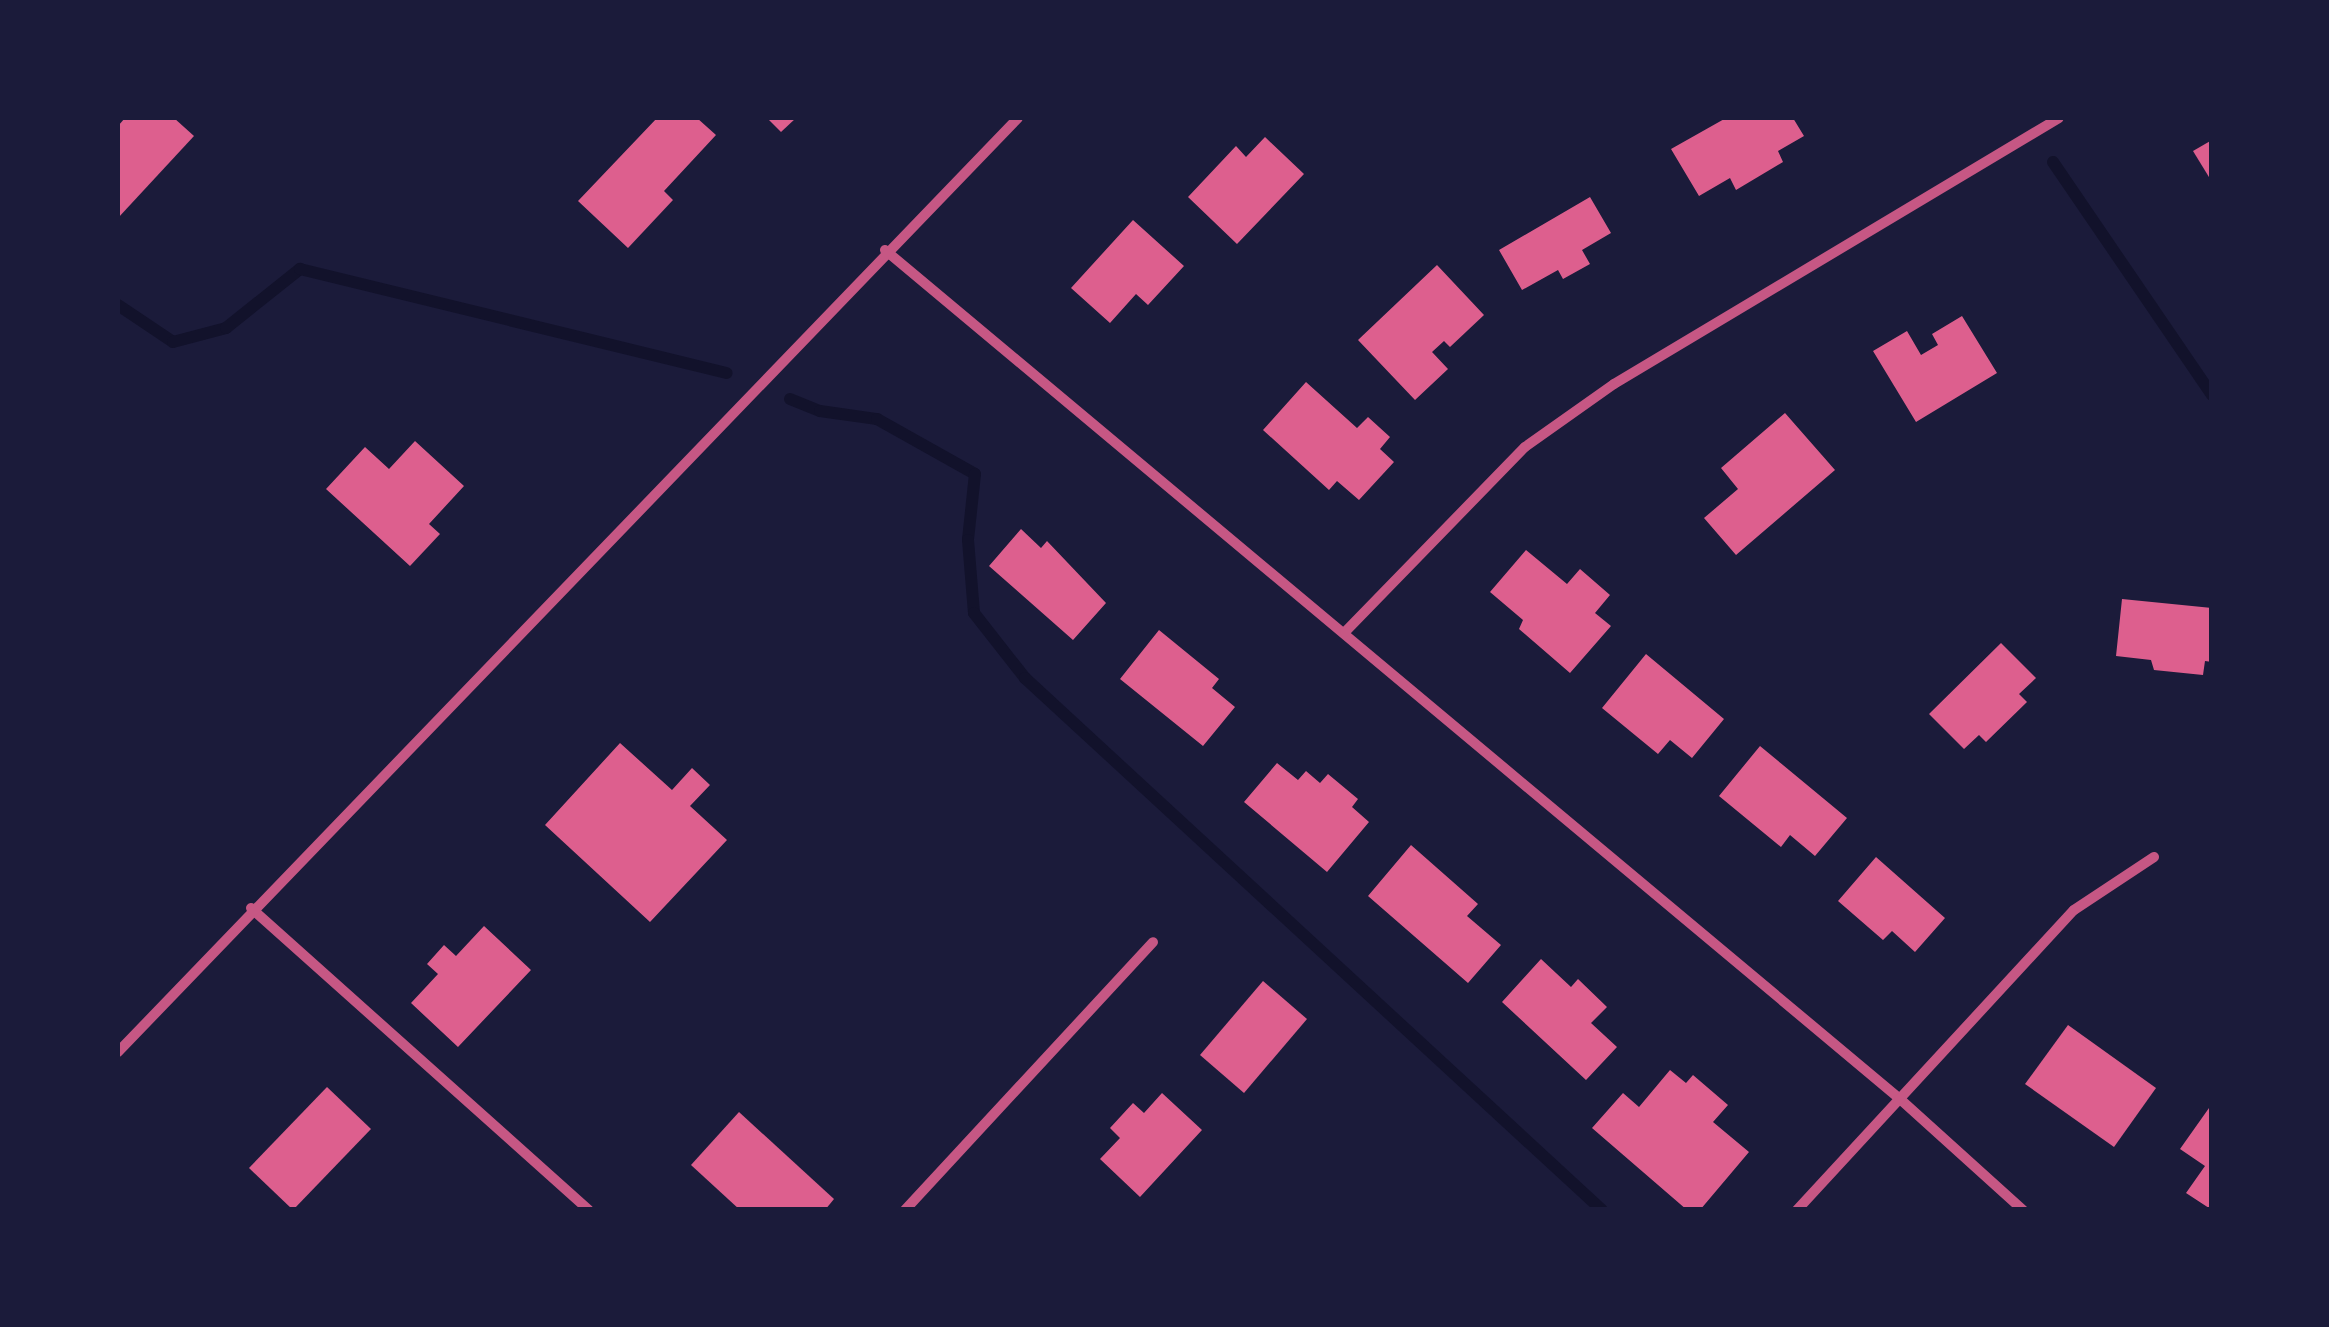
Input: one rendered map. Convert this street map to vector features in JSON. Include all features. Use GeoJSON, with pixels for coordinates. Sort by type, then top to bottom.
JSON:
{"type":"FeatureCollection","features":[{"type":"Feature","properties":{"kind":"street"},"geometry":{"type":"LineString","coordinates":[[118,1052],[251,908],[885,250],[1018,118]]}},
{"type":"Feature","properties":{"kind":"street"},"geometry":{"type":"LineString","coordinates":[[1345,632],[1525,447],[1614,384],[2059,118]]}},
{"type":"Feature","properties":{"kind":"street"},"geometry":{"type":"LineString","coordinates":[[885,250],[1900,1099],[2023,1210]]}},
{"type":"Feature","properties":{"kind":"street"},"geometry":{"type":"LineString","coordinates":[[1797,1210],[2074,910],[2154,857]]}},
{"type":"Feature","properties":{"kind":"street"},"geometry":{"type":"LineString","coordinates":[[251,908],[589,1210]]}},
{"type":"Feature","properties":{"kind":"street"},"geometry":{"type":"LineString","coordinates":[[904,1210],[1154,942]]}},
{"type":"Feature","properties":{"kind":"building"},"geometry":{"type":"Polygon","coordinates":[[[125,118],[174,118],[194,136],[118,218],[118,126],[125,118]]]}},
{"type":"Feature","properties":{"kind":"building"},"geometry":{"type":"Polygon","coordinates":[[[657,118],[697,118],[716,135],[664,191],[673,200],[628,248],[578,201],[657,118]]]}},
{"type":"Feature","properties":{"kind":"building"},"geometry":{"type":"Polygon","coordinates":[[[767,118],[796,118],[781,132],[767,118]]]}},
{"type":"Feature","properties":{"kind":"building"},"geometry":{"type":"Polygon","coordinates":[[[1726,118],[1793,118],[1804,136],[1778,151],[1783,162],[1736,190],[1730,178],[1699,196],[1671,149],[1726,118]]]}},
{"type":"Feature","properties":{"kind":"building"},"geometry":{"type":"Polygon","coordinates":[[[1265,137],[1304,174],[1237,244],[1188,197],[1236,146],[1246,157],[1265,137]]]}},
{"type":"Feature","properties":{"kind":"building"},"geometry":{"type":"Polygon","coordinates":[[[2212,140],[2212,182],[2193,151],[2212,140]]]}},
{"type":"Feature","properties":{"kind":"building"},"geometry":{"type":"Polygon","coordinates":[[[1590,197],[1611,233],[1582,250],[1590,264],[1563,279],[1558,270],[1522,290],[1499,250],[1590,197]]]}},
{"type":"Feature","properties":{"kind":"building"},"geometry":{"type":"Polygon","coordinates":[[[1133,220],[1184,266],[1148,305],[1136,294],[1110,323],[1071,288],[1133,220]]]}},
{"type":"Feature","properties":{"kind":"building"},"geometry":{"type":"Polygon","coordinates":[[[1437,265],[1484,315],[1450,347],[1444,341],[1432,352],[1448,369],[1415,400],[1358,340],[1437,265]]]}},
{"type":"Feature","properties":{"kind":"building"},"geometry":{"type":"Polygon","coordinates":[[[1962,316],[1997,373],[1916,422],[1873,351],[1907,331],[1921,355],[1938,345],[1932,334],[1962,316]]]}},
{"type":"Feature","properties":{"kind":"building"},"geometry":{"type":"Polygon","coordinates":[[[1306,382],[1357,428],[1368,417],[1390,437],[1380,449],[1394,462],[1359,500],[1337,481],[1329,490],[1263,430],[1306,382]]]}},
{"type":"Feature","properties":{"kind":"building"},"geometry":{"type":"Polygon","coordinates":[[[1785,413],[1835,470],[1736,555],[1704,518],[1738,489],[1721,468],[1785,413]]]}},
{"type":"Feature","properties":{"kind":"building"},"geometry":{"type":"Polygon","coordinates":[[[415,441],[464,486],[429,524],[440,534],[410,566],[326,489],[365,447],[389,469],[415,441]]]}},
{"type":"Feature","properties":{"kind":"building"},"geometry":{"type":"Polygon","coordinates":[[[1021,529],[1041,548],[1047,541],[1106,603],[1073,640],[989,566],[1021,529]]]}},
{"type":"Feature","properties":{"kind":"building"},"geometry":{"type":"Polygon","coordinates":[[[1526,550],[1567,584],[1580,569],[1610,595],[1595,613],[1611,626],[1570,673],[1519,629],[1523,620],[1490,592],[1526,550]]]}},
{"type":"Feature","properties":{"kind":"building"},"geometry":{"type":"Polygon","coordinates":[[[2122,599],[2212,608],[2212,662],[2205,661],[2203,675],[2154,670],[2151,660],[2116,656],[2122,599]]]}},
{"type":"Feature","properties":{"kind":"building"},"geometry":{"type":"Polygon","coordinates":[[[1159,630],[1219,679],[1212,688],[1235,707],[1203,746],[1120,679],[1159,630]]]}},
{"type":"Feature","properties":{"kind":"building"},"geometry":{"type":"Polygon","coordinates":[[[2001,643],[2036,678],[2019,694],[2027,702],[1986,742],[1979,735],[1964,749],[1929,714],[2001,643]]]}},
{"type":"Feature","properties":{"kind":"building"},"geometry":{"type":"Polygon","coordinates":[[[1646,654],[1724,719],[1692,758],[1670,740],[1658,754],[1602,708],[1646,654]]]}},
{"type":"Feature","properties":{"kind":"building"},"geometry":{"type":"Polygon","coordinates":[[[620,743],[672,790],[692,768],[710,785],[690,806],[727,840],[650,922],[545,825],[620,743]]]}},
{"type":"Feature","properties":{"kind":"building"},"geometry":{"type":"Polygon","coordinates":[[[1760,746],[1847,818],[1815,856],[1790,835],[1781,847],[1719,796],[1760,746]]]}},
{"type":"Feature","properties":{"kind":"building"},"geometry":{"type":"Polygon","coordinates":[[[1277,763],[1298,780],[1306,771],[1320,783],[1328,774],[1358,799],[1352,807],[1369,822],[1327,872],[1244,802],[1277,763]]]}},
{"type":"Feature","properties":{"kind":"building"},"geometry":{"type":"Polygon","coordinates":[[[1411,845],[1478,904],[1467,916],[1501,945],[1468,983],[1368,896],[1411,845]]]}},
{"type":"Feature","properties":{"kind":"building"},"geometry":{"type":"Polygon","coordinates":[[[1876,857],[1945,918],[1915,952],[1892,931],[1883,940],[1838,901],[1876,857]]]}},
{"type":"Feature","properties":{"kind":"building"},"geometry":{"type":"Polygon","coordinates":[[[484,926],[531,970],[458,1047],[411,1003],[438,974],[427,964],[444,945],[456,956],[484,926]]]}},
{"type":"Feature","properties":{"kind":"building"},"geometry":{"type":"Polygon","coordinates":[[[1541,959],[1571,987],[1578,979],[1607,1007],[1591,1023],[1617,1047],[1586,1080],[1502,1002],[1541,959]]]}},
{"type":"Feature","properties":{"kind":"building"},"geometry":{"type":"Polygon","coordinates":[[[1263,981],[1307,1019],[1244,1093],[1200,1055],[1263,981]]]}},
{"type":"Feature","properties":{"kind":"building"},"geometry":{"type":"Polygon","coordinates":[[[2068,1025],[2156,1088],[2114,1147],[2025,1084],[2068,1025]]]}},
{"type":"Feature","properties":{"kind":"building"},"geometry":{"type":"Polygon","coordinates":[[[1670,1070],[1686,1083],[1693,1075],[1728,1105],[1713,1122],[1749,1152],[1700,1210],[1687,1210],[1592,1128],[1623,1093],[1639,1107],[1670,1070]]]}},
{"type":"Feature","properties":{"kind":"building"},"geometry":{"type":"Polygon","coordinates":[[[327,1087],[371,1129],[293,1210],[249,1168],[327,1087]]]}},
{"type":"Feature","properties":{"kind":"building"},"geometry":{"type":"Polygon","coordinates":[[[1162,1093],[1202,1130],[1140,1197],[1100,1159],[1120,1138],[1110,1128],[1133,1103],[1144,1113],[1162,1093]]]}},
{"type":"Feature","properties":{"kind":"building"},"geometry":{"type":"Polygon","coordinates":[[[2209,1108],[2212,1210],[2186,1193],[2205,1166],[2180,1149],[2209,1108]]]}},
{"type":"Feature","properties":{"kind":"building"},"geometry":{"type":"Polygon","coordinates":[[[739,1112],[834,1199],[825,1210],[740,1210],[691,1165],[739,1112]]]}},
{"type":"Feature","properties":{"kind":"waterway"},"geometry":{"type":"LineString","coordinates":[[2053,162],[2212,395]]}},
{"type":"Feature","properties":{"kind":"waterway"},"geometry":{"type":"LineString","coordinates":[[118,305],[173,342],[226,328],[300,269],[726,373]]}},
{"type":"Feature","properties":{"kind":"waterway"},"geometry":{"type":"LineString","coordinates":[[790,399],[820,411],[877,419],[975,474],[968,540],[974,613],[1025,678],[1602,1210]]}}]}
